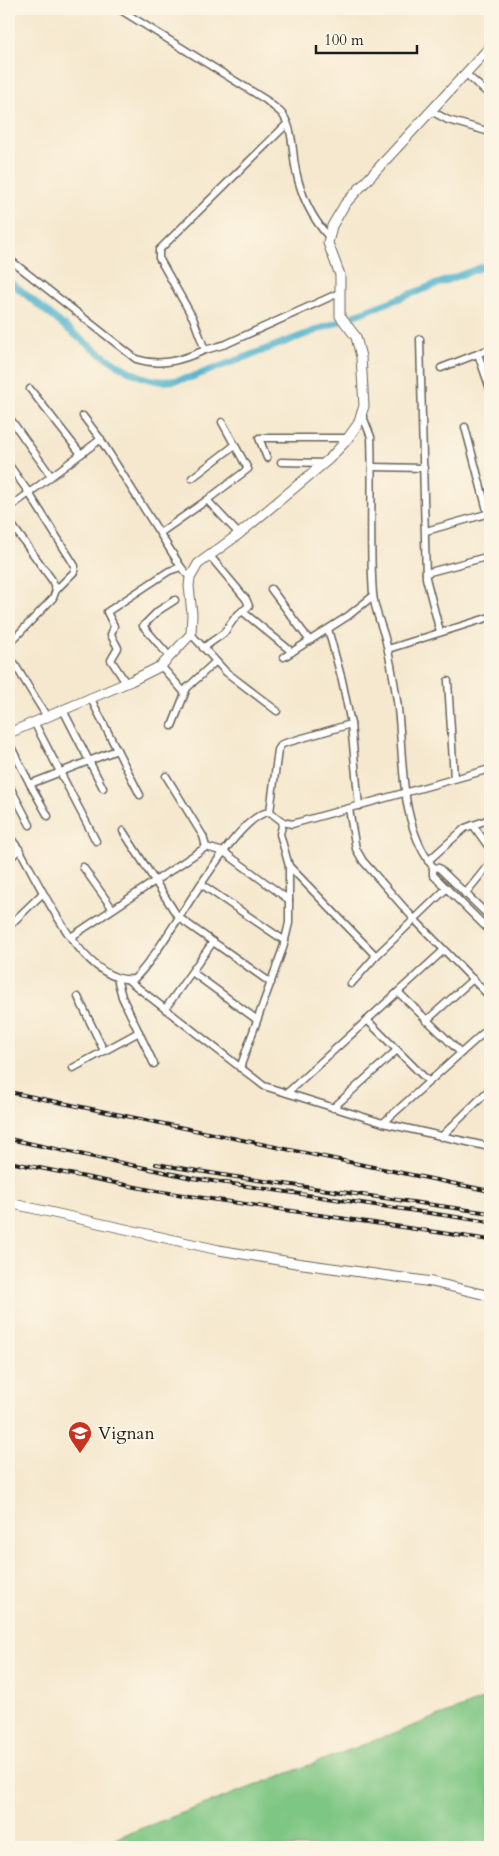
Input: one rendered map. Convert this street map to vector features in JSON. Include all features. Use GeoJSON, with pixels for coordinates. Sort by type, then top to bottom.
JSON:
{"type":"FeatureCollection","features":[{"type":"Feature","properties":{"kind":"street"},"geometry":{"type":"LineString","coordinates":[[119,9],[266,100],[283,115],[287,124],[302,192],[317,223],[328,236]]}},
{"type":"Feature","properties":{"kind":"street"},"geometry":{"type":"LineString","coordinates":[[9,733],[91,699],[160,666],[190,634],[190,578],[198,564],[239,534],[324,463],[348,438],[362,414],[365,392],[360,345],[340,316],[340,275],[328,244],[328,236],[345,204],[433,112],[490,47]]}},
{"type":"Feature","properties":{"kind":"street"},"geometry":{"type":"LineString","coordinates":[[466,74],[485,91],[490,85]]}},
{"type":"Feature","properties":{"kind":"street"},"geometry":{"type":"LineString","coordinates":[[433,112],[448,120],[490,132]]}},
{"type":"Feature","properties":{"kind":"street"},"geometry":{"type":"LineString","coordinates":[[204,350],[193,318],[159,258],[160,250],[287,124]]}},
{"type":"Feature","properties":{"kind":"street"},"geometry":{"type":"LineString","coordinates":[[9,259],[136,359],[146,362],[163,363],[180,360],[204,350],[226,344],[339,294]]}},
{"type":"Feature","properties":{"kind":"street"},"geometry":{"type":"LineString","coordinates":[[420,339],[427,588],[440,632]]}},
{"type":"Feature","properties":{"kind":"street"},"geometry":{"type":"LineString","coordinates":[[441,368],[490,349]]}},
{"type":"Feature","properties":{"kind":"street"},"geometry":{"type":"LineString","coordinates":[[478,354],[490,389]]}},
{"type":"Feature","properties":{"kind":"street"},"geometry":{"type":"LineString","coordinates":[[30,389],[81,454]]}},
{"type":"Feature","properties":{"kind":"street"},"geometry":{"type":"LineString","coordinates":[[362,414],[371,437],[373,596],[388,648],[398,702],[405,793],[414,832],[430,864],[433,875],[490,931]]}},
{"type":"Feature","properties":{"kind":"street"},"geometry":{"type":"LineString","coordinates":[[83,416],[101,439],[181,567],[190,578]]}},
{"type":"Feature","properties":{"kind":"street"},"geometry":{"type":"LineString","coordinates":[[9,417],[51,476]]}},
{"type":"Feature","properties":{"kind":"street"},"geometry":{"type":"LineString","coordinates":[[160,533],[248,469],[222,422]]}},
{"type":"Feature","properties":{"kind":"street"},"geometry":{"type":"LineString","coordinates":[[426,531],[489,514],[465,427]]}},
{"type":"Feature","properties":{"kind":"street"},"geometry":{"type":"LineString","coordinates":[[267,458],[259,438],[348,438]]}},
{"type":"Feature","properties":{"kind":"street"},"geometry":{"type":"LineString","coordinates":[[9,508],[101,439]]}},
{"type":"Feature","properties":{"kind":"street"},"geometry":{"type":"LineString","coordinates":[[192,478],[235,445]]}},
{"type":"Feature","properties":{"kind":"street"},"geometry":{"type":"LineString","coordinates":[[281,462],[324,463]]}},
{"type":"Feature","properties":{"kind":"street"},"geometry":{"type":"LineString","coordinates":[[9,465],[75,566],[74,572],[56,590],[53,598],[9,644]]}},
{"type":"Feature","properties":{"kind":"street"},"geometry":{"type":"LineString","coordinates":[[372,467],[424,468]]}},
{"type":"Feature","properties":{"kind":"street"},"geometry":{"type":"LineString","coordinates":[[207,500],[239,534]]}},
{"type":"Feature","properties":{"kind":"street"},"geometry":{"type":"LineString","coordinates":[[9,521],[52,580],[56,590]]}},
{"type":"Feature","properties":{"kind":"street"},"geometry":{"type":"LineString","coordinates":[[203,648],[224,633],[236,616],[249,606],[246,599],[210,556]]}},
{"type":"Feature","properties":{"kind":"street"},"geometry":{"type":"LineString","coordinates":[[426,573],[490,556]]}},
{"type":"Feature","properties":{"kind":"street"},"geometry":{"type":"LineString","coordinates":[[126,683],[111,660],[118,648],[111,635],[114,626],[107,612],[169,572],[181,567]]}},
{"type":"Feature","properties":{"kind":"street"},"geometry":{"type":"LineString","coordinates":[[271,589],[310,640]]}},
{"type":"Feature","properties":{"kind":"street"},"geometry":{"type":"LineString","coordinates":[[284,657],[328,629],[373,596]]}},
{"type":"Feature","properties":{"kind":"street"},"geometry":{"type":"LineString","coordinates":[[170,657],[143,626],[158,611],[175,600]]}},
{"type":"Feature","properties":{"kind":"street"},"geometry":{"type":"LineString","coordinates":[[242,611],[292,652]]}},
{"type":"Feature","properties":{"kind":"street"},"geometry":{"type":"LineString","coordinates":[[388,648],[490,617]]}},
{"type":"Feature","properties":{"kind":"street"},"geometry":{"type":"LineString","coordinates":[[328,629],[342,680],[351,724],[359,806]]}},
{"type":"Feature","properties":{"kind":"street"},"geometry":{"type":"LineString","coordinates":[[190,634],[215,662],[277,711]]}},
{"type":"Feature","properties":{"kind":"street"},"geometry":{"type":"LineString","coordinates":[[9,655],[47,717]]}},
{"type":"Feature","properties":{"kind":"street"},"geometry":{"type":"LineString","coordinates":[[172,726],[184,692],[192,682],[215,662]]}},
{"type":"Feature","properties":{"kind":"street"},"geometry":{"type":"LineString","coordinates":[[160,666],[184,692]]}},
{"type":"Feature","properties":{"kind":"street"},"geometry":{"type":"LineString","coordinates":[[448,681],[454,778]]}},
{"type":"Feature","properties":{"kind":"street"},"geometry":{"type":"LineString","coordinates":[[91,699],[140,795]]}},
{"type":"Feature","properties":{"kind":"street"},"geometry":{"type":"LineString","coordinates":[[63,710],[103,788]]}},
{"type":"Feature","properties":{"kind":"street"},"geometry":{"type":"LineString","coordinates":[[34,722],[96,841]]}},
{"type":"Feature","properties":{"kind":"street"},"geometry":{"type":"LineString","coordinates":[[270,812],[278,750],[282,744],[351,724]]}},
{"type":"Feature","properties":{"kind":"street"},"geometry":{"type":"LineString","coordinates":[[9,743],[48,816]]}},
{"type":"Feature","properties":{"kind":"street"},"geometry":{"type":"LineString","coordinates":[[30,784],[117,750]]}},
{"type":"Feature","properties":{"kind":"street"},"geometry":{"type":"LineString","coordinates":[[270,812],[283,822],[292,824],[490,769]]}},
{"type":"Feature","properties":{"kind":"street"},"geometry":{"type":"LineString","coordinates":[[166,776],[202,836],[206,847]]}},
{"type":"Feature","properties":{"kind":"street"},"geometry":{"type":"LineString","coordinates":[[9,785],[30,825]]}},
{"type":"Feature","properties":{"kind":"street"},"geometry":{"type":"LineString","coordinates":[[348,809],[359,854],[414,919],[490,997]]}},
{"type":"Feature","properties":{"kind":"street"},"geometry":{"type":"LineString","coordinates":[[9,836],[19,849],[70,937],[89,960],[117,978],[128,980],[134,979],[140,974],[224,852],[255,818],[270,812]]}},
{"type":"Feature","properties":{"kind":"street"},"geometry":{"type":"LineString","coordinates":[[430,864],[459,833],[473,824],[490,819]]}},
{"type":"Feature","properties":{"kind":"street"},"geometry":{"type":"LineString","coordinates":[[240,1068],[256,1019],[271,983],[289,923],[289,866],[280,834],[283,822]]}},
{"type":"Feature","properties":{"kind":"street"},"geometry":{"type":"LineString","coordinates":[[473,824],[490,849]]}},
{"type":"Feature","properties":{"kind":"street"},"geometry":{"type":"LineString","coordinates":[[123,831],[178,917],[271,983]]}},
{"type":"Feature","properties":{"kind":"street"},"geometry":{"type":"LineString","coordinates":[[70,937],[206,847],[224,852],[289,900]]}},
{"type":"Feature","properties":{"kind":"street"},"geometry":{"type":"LineString","coordinates":[[9,860],[19,849]]}},
{"type":"Feature","properties":{"kind":"street"},"geometry":{"type":"LineString","coordinates":[[465,894],[490,863]]}},
{"type":"Feature","properties":{"kind":"street"},"geometry":{"type":"LineString","coordinates":[[430,864],[439,868],[490,918]]}},
{"type":"Feature","properties":{"kind":"street"},"geometry":{"type":"LineString","coordinates":[[289,866],[376,956]]}},
{"type":"Feature","properties":{"kind":"street"},"geometry":{"type":"LineString","coordinates":[[83,867],[112,908]]}},
{"type":"Feature","properties":{"kind":"street"},"geometry":{"type":"LineString","coordinates":[[201,884],[285,941]]}},
{"type":"Feature","properties":{"kind":"street"},"geometry":{"type":"LineString","coordinates":[[351,984],[376,956],[446,888]]}},
{"type":"Feature","properties":{"kind":"street"},"geometry":{"type":"LineString","coordinates":[[9,926],[43,893]]}},
{"type":"Feature","properties":{"kind":"street"},"geometry":{"type":"LineString","coordinates":[[165,1008],[213,942]]}},
{"type":"Feature","properties":{"kind":"street"},"geometry":{"type":"LineString","coordinates":[[288,1093],[444,950]]}},
{"type":"Feature","properties":{"kind":"street"},"geometry":{"type":"LineString","coordinates":[[192,972],[256,1019]]}},
{"type":"Feature","properties":{"kind":"street"},"geometry":{"type":"LineString","coordinates":[[117,978],[122,996],[154,1064]]}},
{"type":"Feature","properties":{"kind":"street"},"geometry":{"type":"LineString","coordinates":[[426,1021],[473,978]]}},
{"type":"Feature","properties":{"kind":"street"},"geometry":{"type":"LineString","coordinates":[[128,980],[264,1086],[383,1123],[490,1147]]}},
{"type":"Feature","properties":{"kind":"street"},"geometry":{"type":"LineString","coordinates":[[398,992],[461,1053]]}},
{"type":"Feature","properties":{"kind":"street"},"geometry":{"type":"LineString","coordinates":[[78,997],[104,1051]]}},
{"type":"Feature","properties":{"kind":"street"},"geometry":{"type":"LineString","coordinates":[[367,1020],[428,1081]]}},
{"type":"Feature","properties":{"kind":"street"},"geometry":{"type":"LineString","coordinates":[[383,1123],[490,1027]]}},
{"type":"Feature","properties":{"kind":"street"},"geometry":{"type":"LineString","coordinates":[[73,1068],[139,1032]]}},
{"type":"Feature","properties":{"kind":"street"},"geometry":{"type":"LineString","coordinates":[[333,1108],[397,1050]]}},
{"type":"Feature","properties":{"kind":"street"},"geometry":{"type":"LineString","coordinates":[[441,1137],[490,1089]]}},
{"type":"Feature","properties":{"kind":"street"},"geometry":{"type":"LineString","coordinates":[[9,1203],[219,1250],[432,1282],[490,1296]]}},
{"type":"Feature","properties":{"kind":"green space"},"geometry":{"type":"Polygon","coordinates":[[[490,1697],[490,1847],[92,1847],[490,1697]]]}},
{"type":"Feature","properties":{"kind":"waterway"},"geometry":{"type":"LineString","coordinates":[[355,315],[490,264]]}},
{"type":"Feature","properties":{"kind":"waterway"},"geometry":{"type":"LineString","coordinates":[[9,281],[99,352],[137,375],[159,381],[173,381],[192,377],[338,322]]}},
{"type":"Feature","properties":{"kind":"railway"},"geometry":{"type":"LineString","coordinates":[[9,1092],[490,1191]]}},
{"type":"Feature","properties":{"kind":"railway"},"geometry":{"type":"LineString","coordinates":[[9,1139],[192,1178],[490,1222]]}},
{"type":"Feature","properties":{"kind":"railway"},"geometry":{"type":"LineString","coordinates":[[9,1162],[156,1191],[490,1240]]}},
{"type":"Feature","properties":{"kind":"railway"},"geometry":{"type":"LineString","coordinates":[[156,1164],[490,1213]]}},
{"type":"Feature","properties":{"kind":"place","name":"Vignan"},"geometry":{"type":"Point","coordinates":[80,1454]}}]}
